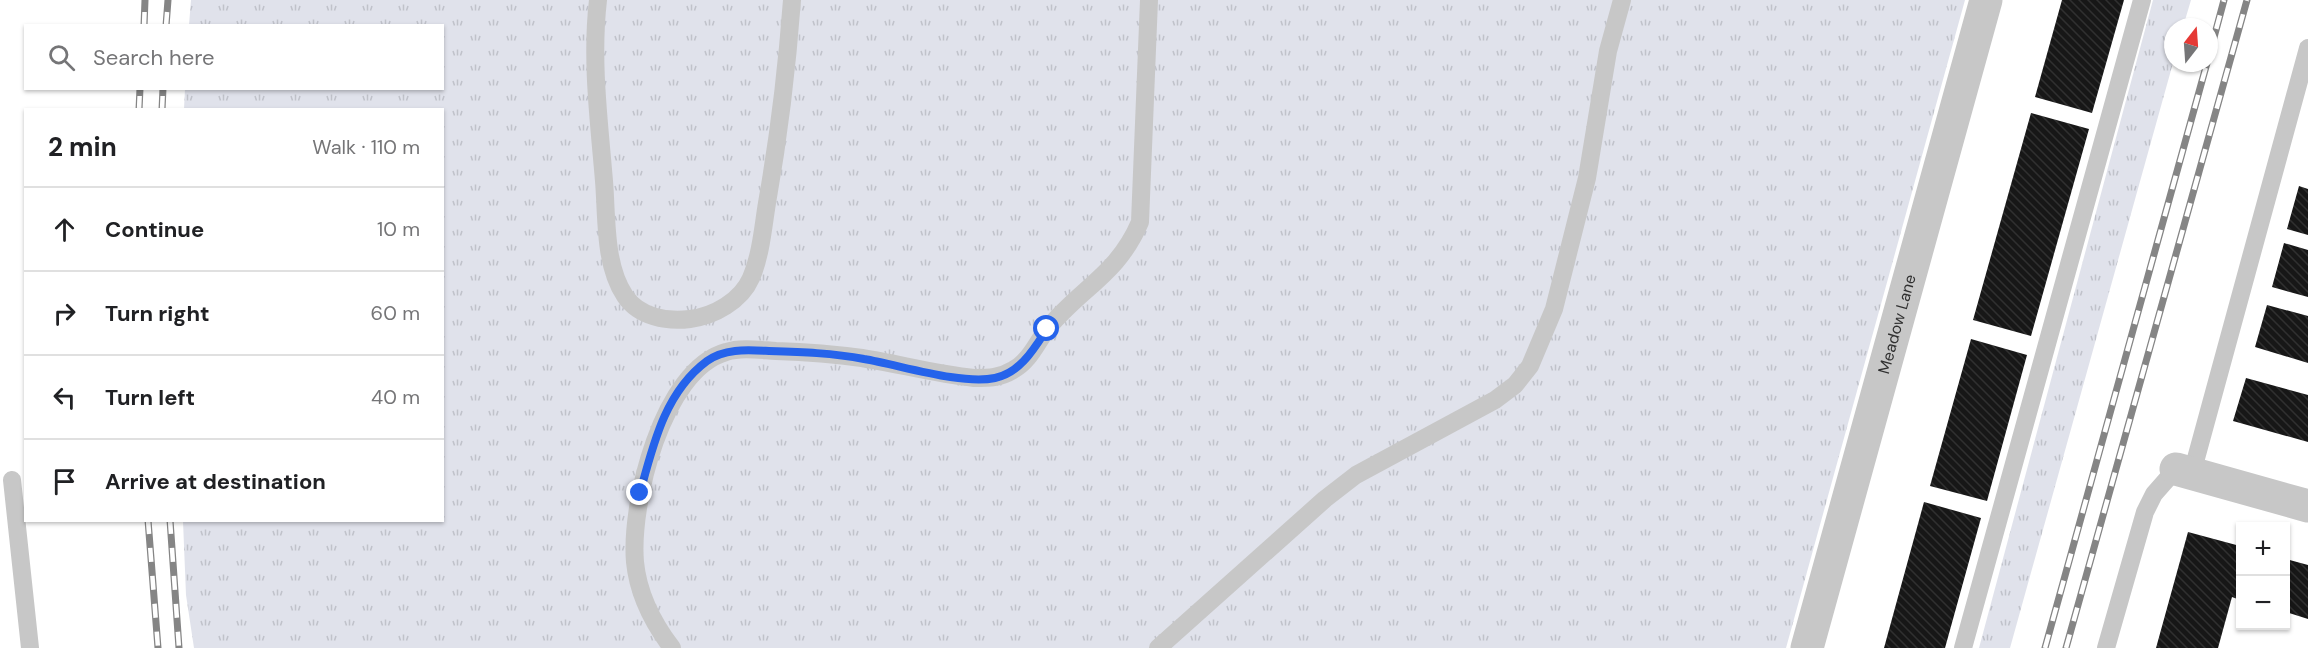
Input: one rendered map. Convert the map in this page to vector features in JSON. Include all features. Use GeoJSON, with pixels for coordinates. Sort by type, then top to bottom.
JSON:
{"type":"FeatureCollection","features":[{"type":"Feature","properties":{"kind":"street","name":"Meadow Lane"},"geometry":{"type":"LineString","coordinates":[[1808,648],[1986,0]]}},
{"type":"Feature","properties":{"kind":"street"},"geometry":{"type":"LineString","coordinates":[[2184,471],[2308,506]]}},
{"type":"Feature","properties":{"kind":"lane"},"geometry":{"type":"LineString","coordinates":[[598,0],[596,91],[614,272],[626,297],[644,313],[670,321],[695,318],[721,309],[738,297],[751,279],[778,144],[792,0]]}},
{"type":"Feature","properties":{"kind":"lane"},"geometry":{"type":"LineString","coordinates":[[656,648],[653,624],[635,564],[634,534],[640,493],[654,442],[672,400],[708,360],[726,352],[746,350],[816,352],[862,358],[941,374],[996,378],[1016,369],[1031,354],[1047,329],[1066,309],[1112,269],[1131,242],[1140,222],[1149,0]]}},
{"type":"Feature","properties":{"kind":"lane"},"geometry":{"type":"LineString","coordinates":[[1158,648],[1325,499],[1356,475],[1495,400],[1515,385],[1530,366],[1542,344],[1568,261],[1587,178],[1608,51],[1622,0]]}},
{"type":"Feature","properties":{"kind":"lane"},"geometry":{"type":"LineString","coordinates":[[1963,648],[2142,0]]}},
{"type":"Feature","properties":{"kind":"lane"},"geometry":{"type":"LineString","coordinates":[[2106,648],[2145,512],[2154,494],[2184,471],[2308,48]]}},
{"type":"Feature","properties":{"kind":"lane"},"geometry":{"type":"LineString","coordinates":[[12,480],[30,648]]}},
{"type":"Feature","properties":{"kind":"lane"},"geometry":{"type":"LineString","coordinates":[[653,624],[672,648]]}},
{"type":"Feature","properties":{"kind":"green space"},"geometry":{"type":"Polygon","coordinates":[[[191,0],[1965,0],[1786,648],[194,648],[186,595],[183,522],[444,522],[444,108],[184,108],[185,90],[444,90],[444,24],[189,24],[191,0]]]}},
{"type":"Feature","properties":{"kind":"green space"},"geometry":{"type":"Polygon","coordinates":[[[2153,0],[2191,0],[2186,18],[2164,18],[2164,72],[2170,72],[2010,648],[1979,648],[2153,0]]]}},
{"type":"Feature","properties":{"kind":"building"},"geometry":{"type":"Polygon","coordinates":[[[2062,0],[2124,0],[2092,113],[2035,97],[2062,0]]]}},
{"type":"Feature","properties":{"kind":"building"},"geometry":{"type":"Polygon","coordinates":[[[2031,113],[2089,129],[2031,336],[1973,320],[2031,113]]]}},
{"type":"Feature","properties":{"kind":"building"},"geometry":{"type":"Polygon","coordinates":[[[2299,186],[2308,189],[2308,235],[2287,229],[2299,186]]]}},
{"type":"Feature","properties":{"kind":"building"},"geometry":{"type":"Polygon","coordinates":[[[2284,243],[2308,250],[2308,297],[2272,287],[2284,243]]]}},
{"type":"Feature","properties":{"kind":"building"},"geometry":{"type":"Polygon","coordinates":[[[2267,305],[2308,316],[2308,363],[2255,347],[2267,305]]]}},
{"type":"Feature","properties":{"kind":"building"},"geometry":{"type":"Polygon","coordinates":[[[1971,339],[2027,355],[1987,501],[1930,486],[1971,339]]]}},
{"type":"Feature","properties":{"kind":"building"},"geometry":{"type":"Polygon","coordinates":[[[2246,378],[2308,395],[2308,442],[2233,421],[2246,378]]]}},
{"type":"Feature","properties":{"kind":"building"},"geometry":{"type":"Polygon","coordinates":[[[1924,502],[1981,518],[1945,648],[1884,648],[1924,502]]]}},
{"type":"Feature","properties":{"kind":"building"},"geometry":{"type":"Polygon","coordinates":[[[2188,532],[2236,545],[2236,598],[2232,597],[2218,648],[2156,648],[2188,532]]]}},
{"type":"Feature","properties":{"kind":"building"},"geometry":{"type":"Polygon","coordinates":[[[2290,560],[2308,565],[2308,619],[2290,613],[2290,560]]]}},
{"type":"Feature","properties":{"kind":"railway"},"geometry":{"type":"LineString","coordinates":[[144,24],[145,0]]}},
{"type":"Feature","properties":{"kind":"railway"},"geometry":{"type":"LineString","coordinates":[[166,24],[168,0]]}},
{"type":"Feature","properties":{"kind":"railway"},"geometry":{"type":"LineString","coordinates":[[2218,22],[2224,0]]}},
{"type":"Feature","properties":{"kind":"railway"},"geometry":{"type":"LineString","coordinates":[[2066,648],[2247,0]]}},
{"type":"Feature","properties":{"kind":"railway"},"geometry":{"type":"LineString","coordinates":[[2045,648],[2205,72]]}},
{"type":"Feature","properties":{"kind":"railway"},"geometry":{"type":"LineString","coordinates":[[139,108],[140,90]]}},
{"type":"Feature","properties":{"kind":"railway"},"geometry":{"type":"LineString","coordinates":[[162,108],[163,90]]}},
{"type":"Feature","properties":{"kind":"railway"},"geometry":{"type":"LineString","coordinates":[[148,522],[158,648]]}},
{"type":"Feature","properties":{"kind":"railway"},"geometry":{"type":"LineString","coordinates":[[170,522],[179,648]]}},
{"type":"Feature","properties":{"kind":"route"},"geometry":{"type":"LineString","coordinates":[[640,493],[654,442],[672,400],[708,360],[726,352],[746,350],[816,352],[862,358],[941,374],[996,378],[1016,369],[1031,354],[1047,329]]}}]}
